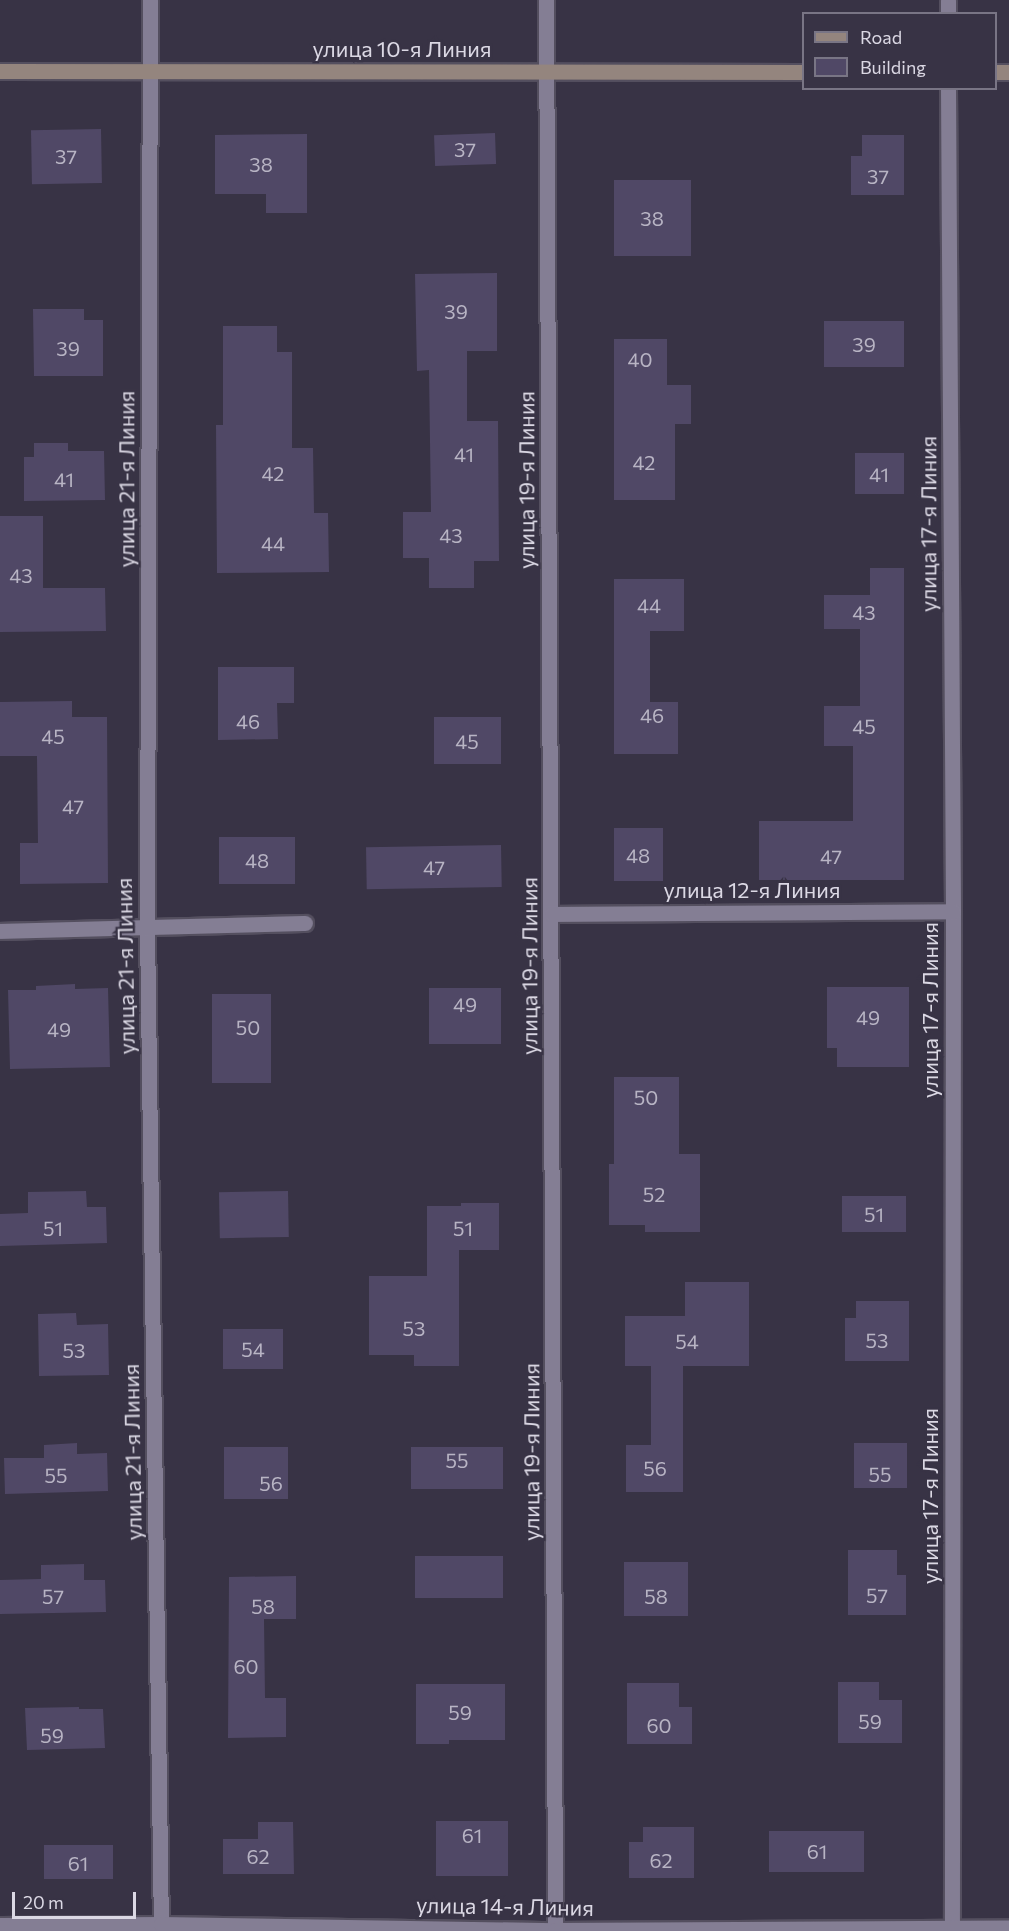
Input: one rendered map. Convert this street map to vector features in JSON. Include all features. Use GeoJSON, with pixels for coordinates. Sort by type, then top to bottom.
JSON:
{"type":"FeatureCollection","features":[{"type":"Feature","properties":{"kind":"street","name":"улица 21-я Линия"},"geometry":{"type":"LineString","coordinates":[[150,0],[147,929],[161,1928]]}},
{"type":"Feature","properties":{"kind":"street","name":"улица 19-я Линия"},"geometry":{"type":"LineString","coordinates":[[546,0],[555,1930]]}},
{"type":"Feature","properties":{"kind":"street","name":"улица 10-я Линия"},"geometry":{"type":"LineString","coordinates":[[0,71],[802,72]]}},
{"type":"Feature","properties":{"kind":"street","name":"улица 17-я Линия"},"geometry":{"type":"LineString","coordinates":[[948,90],[953,911],[952,1930]]}},
{"type":"Feature","properties":{"kind":"street","name":"улица 12-я Линия"},"geometry":{"type":"LineString","coordinates":[[552,914],[953,911]]}},
{"type":"Feature","properties":{"kind":"street"},"geometry":{"type":"LineString","coordinates":[[0,931],[147,929],[304,922]]}},
{"type":"Feature","properties":{"kind":"street","name":"улица 14-я Линия"},"geometry":{"type":"LineString","coordinates":[[0,1925],[555,1930],[1009,1928]]}},
{"type":"Feature","properties":{"kind":"building"},"geometry":{"type":"Polygon","coordinates":[[[101,129],[102,183],[32,184],[31,130],[101,129]]]}},
{"type":"Feature","properties":{"kind":"building"},"geometry":{"type":"Polygon","coordinates":[[[495,133],[496,164],[435,166],[434,135],[495,133]]]}},
{"type":"Feature","properties":{"kind":"building"},"geometry":{"type":"Polygon","coordinates":[[[307,134],[307,213],[266,213],[266,194],[215,194],[215,135],[307,134]]]}},
{"type":"Feature","properties":{"kind":"building"},"geometry":{"type":"Polygon","coordinates":[[[862,135],[904,135],[904,195],[851,195],[851,156],[862,156],[862,135]]]}},
{"type":"Feature","properties":{"kind":"building"},"geometry":{"type":"Polygon","coordinates":[[[614,180],[691,180],[691,256],[614,256],[614,180]]]}},
{"type":"Feature","properties":{"kind":"building"},"geometry":{"type":"Polygon","coordinates":[[[497,273],[497,351],[467,351],[467,421],[498,421],[499,561],[474,561],[474,588],[429,588],[429,558],[403,558],[403,512],[431,512],[429,370],[417,371],[415,274],[497,273]]]}},
{"type":"Feature","properties":{"kind":"building"},"geometry":{"type":"Polygon","coordinates":[[[33,309],[84,309],[84,320],[103,320],[103,376],[34,376],[33,309]]]}},
{"type":"Feature","properties":{"kind":"building"},"geometry":{"type":"Polygon","coordinates":[[[824,321],[904,321],[904,367],[824,367],[824,321]]]}},
{"type":"Feature","properties":{"kind":"building"},"geometry":{"type":"Polygon","coordinates":[[[223,326],[277,326],[277,352],[292,352],[292,448],[313,448],[314,513],[328,513],[329,572],[217,573],[216,425],[223,425],[223,326]]]}},
{"type":"Feature","properties":{"kind":"building"},"geometry":{"type":"Polygon","coordinates":[[[614,339],[667,339],[667,385],[691,385],[691,424],[675,424],[675,500],[614,500],[614,339]]]}},
{"type":"Feature","properties":{"kind":"building"},"geometry":{"type":"Polygon","coordinates":[[[34,443],[68,443],[68,451],[104,451],[105,500],[24,501],[24,457],[34,457],[34,443]]]}},
{"type":"Feature","properties":{"kind":"building"},"geometry":{"type":"Polygon","coordinates":[[[855,453],[904,453],[904,494],[855,494],[855,453]]]}},
{"type":"Feature","properties":{"kind":"building"},"geometry":{"type":"Polygon","coordinates":[[[0,516],[43,516],[43,588],[105,588],[106,631],[0,632],[0,516]]]}},
{"type":"Feature","properties":{"kind":"building"},"geometry":{"type":"Polygon","coordinates":[[[870,568],[904,568],[904,880],[759,880],[759,821],[853,821],[853,746],[824,746],[824,706],[860,706],[860,629],[824,629],[824,595],[870,595],[870,568]]]}},
{"type":"Feature","properties":{"kind":"building"},"geometry":{"type":"Polygon","coordinates":[[[614,579],[684,579],[684,631],[650,631],[650,702],[678,702],[678,754],[614,754],[614,579]]]}},
{"type":"Feature","properties":{"kind":"building"},"geometry":{"type":"Polygon","coordinates":[[[218,667],[294,667],[294,703],[277,703],[278,739],[218,740],[218,667]]]}},
{"type":"Feature","properties":{"kind":"building"},"geometry":{"type":"Polygon","coordinates":[[[72,701],[72,717],[107,717],[108,883],[20,884],[20,843],[38,843],[37,756],[0,756],[0,702],[72,701]]]}},
{"type":"Feature","properties":{"kind":"building"},"geometry":{"type":"Polygon","coordinates":[[[434,717],[501,717],[501,764],[434,764],[434,717]]]}},
{"type":"Feature","properties":{"kind":"building"},"geometry":{"type":"Polygon","coordinates":[[[614,828],[663,828],[663,881],[614,881],[614,828]]]}},
{"type":"Feature","properties":{"kind":"building"},"geometry":{"type":"Polygon","coordinates":[[[219,837],[295,837],[295,884],[219,884],[219,837]]]}},
{"type":"Feature","properties":{"kind":"building"},"geometry":{"type":"Polygon","coordinates":[[[501,845],[502,887],[367,889],[366,847],[501,845]]]}},
{"type":"Feature","properties":{"kind":"building"},"geometry":{"type":"Polygon","coordinates":[[[75,984],[75,989],[108,988],[110,1067],[10,1069],[8,990],[36,990],[36,986],[75,984]]]}},
{"type":"Feature","properties":{"kind":"building"},"geometry":{"type":"Polygon","coordinates":[[[827,987],[909,987],[909,1067],[837,1067],[837,1048],[827,1048],[827,987]]]}},
{"type":"Feature","properties":{"kind":"building"},"geometry":{"type":"Polygon","coordinates":[[[429,988],[501,988],[501,1044],[429,1044],[429,988]]]}},
{"type":"Feature","properties":{"kind":"building"},"geometry":{"type":"Polygon","coordinates":[[[212,994],[271,994],[271,1083],[212,1083],[212,994]]]}},
{"type":"Feature","properties":{"kind":"building"},"geometry":{"type":"Polygon","coordinates":[[[614,1077],[679,1077],[679,1154],[700,1154],[700,1232],[645,1232],[645,1225],[609,1225],[609,1164],[614,1164],[614,1077]]]}},
{"type":"Feature","properties":{"kind":"building"},"geometry":{"type":"Polygon","coordinates":[[[86,1191],[87,1207],[106,1207],[107,1243],[0,1246],[0,1214],[28,1213],[28,1192],[86,1191]]]}},
{"type":"Feature","properties":{"kind":"building"},"geometry":{"type":"Polygon","coordinates":[[[288,1191],[289,1237],[220,1238],[219,1192],[288,1191]]]}},
{"type":"Feature","properties":{"kind":"building"},"geometry":{"type":"Polygon","coordinates":[[[842,1196],[906,1196],[906,1232],[842,1232],[842,1196]]]}},
{"type":"Feature","properties":{"kind":"building"},"geometry":{"type":"Polygon","coordinates":[[[461,1203],[499,1203],[499,1250],[459,1250],[459,1366],[414,1366],[414,1355],[369,1355],[369,1276],[427,1276],[427,1206],[461,1206],[461,1203]]]}},
{"type":"Feature","properties":{"kind":"building"},"geometry":{"type":"Polygon","coordinates":[[[685,1282],[749,1282],[749,1366],[683,1366],[683,1492],[626,1492],[626,1445],[651,1445],[651,1366],[625,1366],[625,1316],[685,1316],[685,1282]]]}},
{"type":"Feature","properties":{"kind":"building"},"geometry":{"type":"Polygon","coordinates":[[[856,1301],[909,1301],[909,1361],[845,1361],[845,1318],[856,1318],[856,1301]]]}},
{"type":"Feature","properties":{"kind":"building"},"geometry":{"type":"Polygon","coordinates":[[[76,1313],[77,1325],[108,1324],[109,1375],[39,1376],[38,1314],[76,1313]]]}},
{"type":"Feature","properties":{"kind":"building"},"geometry":{"type":"Polygon","coordinates":[[[223,1329],[283,1329],[283,1369],[223,1369],[223,1329]]]}},
{"type":"Feature","properties":{"kind":"building"},"geometry":{"type":"Polygon","coordinates":[[[77,1443],[77,1454],[107,1453],[108,1491],[5,1494],[4,1458],[44,1458],[44,1445],[77,1443]]]}},
{"type":"Feature","properties":{"kind":"building"},"geometry":{"type":"Polygon","coordinates":[[[854,1443],[907,1443],[907,1488],[854,1488],[854,1443]]]}},
{"type":"Feature","properties":{"kind":"building"},"geometry":{"type":"Polygon","coordinates":[[[224,1447],[288,1447],[288,1499],[224,1499],[224,1447]]]}},
{"type":"Feature","properties":{"kind":"building"},"geometry":{"type":"Polygon","coordinates":[[[411,1447],[503,1447],[503,1489],[411,1489],[411,1447]]]}},
{"type":"Feature","properties":{"kind":"building"},"geometry":{"type":"Polygon","coordinates":[[[848,1550],[897,1550],[897,1575],[906,1575],[906,1615],[848,1615],[848,1550]]]}},
{"type":"Feature","properties":{"kind":"building"},"geometry":{"type":"Polygon","coordinates":[[[415,1556],[503,1556],[503,1598],[415,1598],[415,1556]]]}},
{"type":"Feature","properties":{"kind":"building"},"geometry":{"type":"Polygon","coordinates":[[[624,1562],[688,1562],[688,1616],[624,1616],[624,1562]]]}},
{"type":"Feature","properties":{"kind":"building"},"geometry":{"type":"Polygon","coordinates":[[[84,1564],[84,1580],[105,1580],[106,1612],[0,1614],[0,1580],[41,1579],[41,1565],[84,1564]]]}},
{"type":"Feature","properties":{"kind":"building"},"geometry":{"type":"Polygon","coordinates":[[[296,1576],[296,1619],[264,1619],[265,1698],[286,1698],[286,1737],[228,1738],[229,1577],[296,1576]]]}},
{"type":"Feature","properties":{"kind":"building"},"geometry":{"type":"Polygon","coordinates":[[[838,1682],[879,1682],[879,1700],[902,1700],[902,1743],[838,1743],[838,1682]]]}},
{"type":"Feature","properties":{"kind":"building"},"geometry":{"type":"Polygon","coordinates":[[[627,1683],[679,1683],[679,1707],[692,1707],[692,1744],[627,1744],[627,1683]]]}},
{"type":"Feature","properties":{"kind":"building"},"geometry":{"type":"Polygon","coordinates":[[[416,1684],[505,1684],[505,1740],[449,1740],[449,1744],[416,1744],[416,1684]]]}},
{"type":"Feature","properties":{"kind":"building"},"geometry":{"type":"Polygon","coordinates":[[[79,1707],[79,1709],[103,1709],[105,1748],[27,1750],[25,1708],[79,1707]]]}},
{"type":"Feature","properties":{"kind":"building"},"geometry":{"type":"Polygon","coordinates":[[[436,1821],[508,1821],[508,1876],[436,1876],[436,1821]]]}},
{"type":"Feature","properties":{"kind":"building"},"geometry":{"type":"Polygon","coordinates":[[[258,1822],[293,1822],[294,1874],[223,1874],[223,1839],[258,1839],[258,1822]]]}},
{"type":"Feature","properties":{"kind":"building"},"geometry":{"type":"Polygon","coordinates":[[[643,1827],[694,1827],[694,1878],[629,1878],[629,1842],[643,1842],[643,1827]]]}},
{"type":"Feature","properties":{"kind":"building"},"geometry":{"type":"Polygon","coordinates":[[[769,1831],[864,1831],[864,1872],[769,1872],[769,1831]]]}},
{"type":"Feature","properties":{"kind":"building"},"geometry":{"type":"Polygon","coordinates":[[[44,1845],[113,1845],[113,1879],[44,1879],[44,1845]]]}}]}
